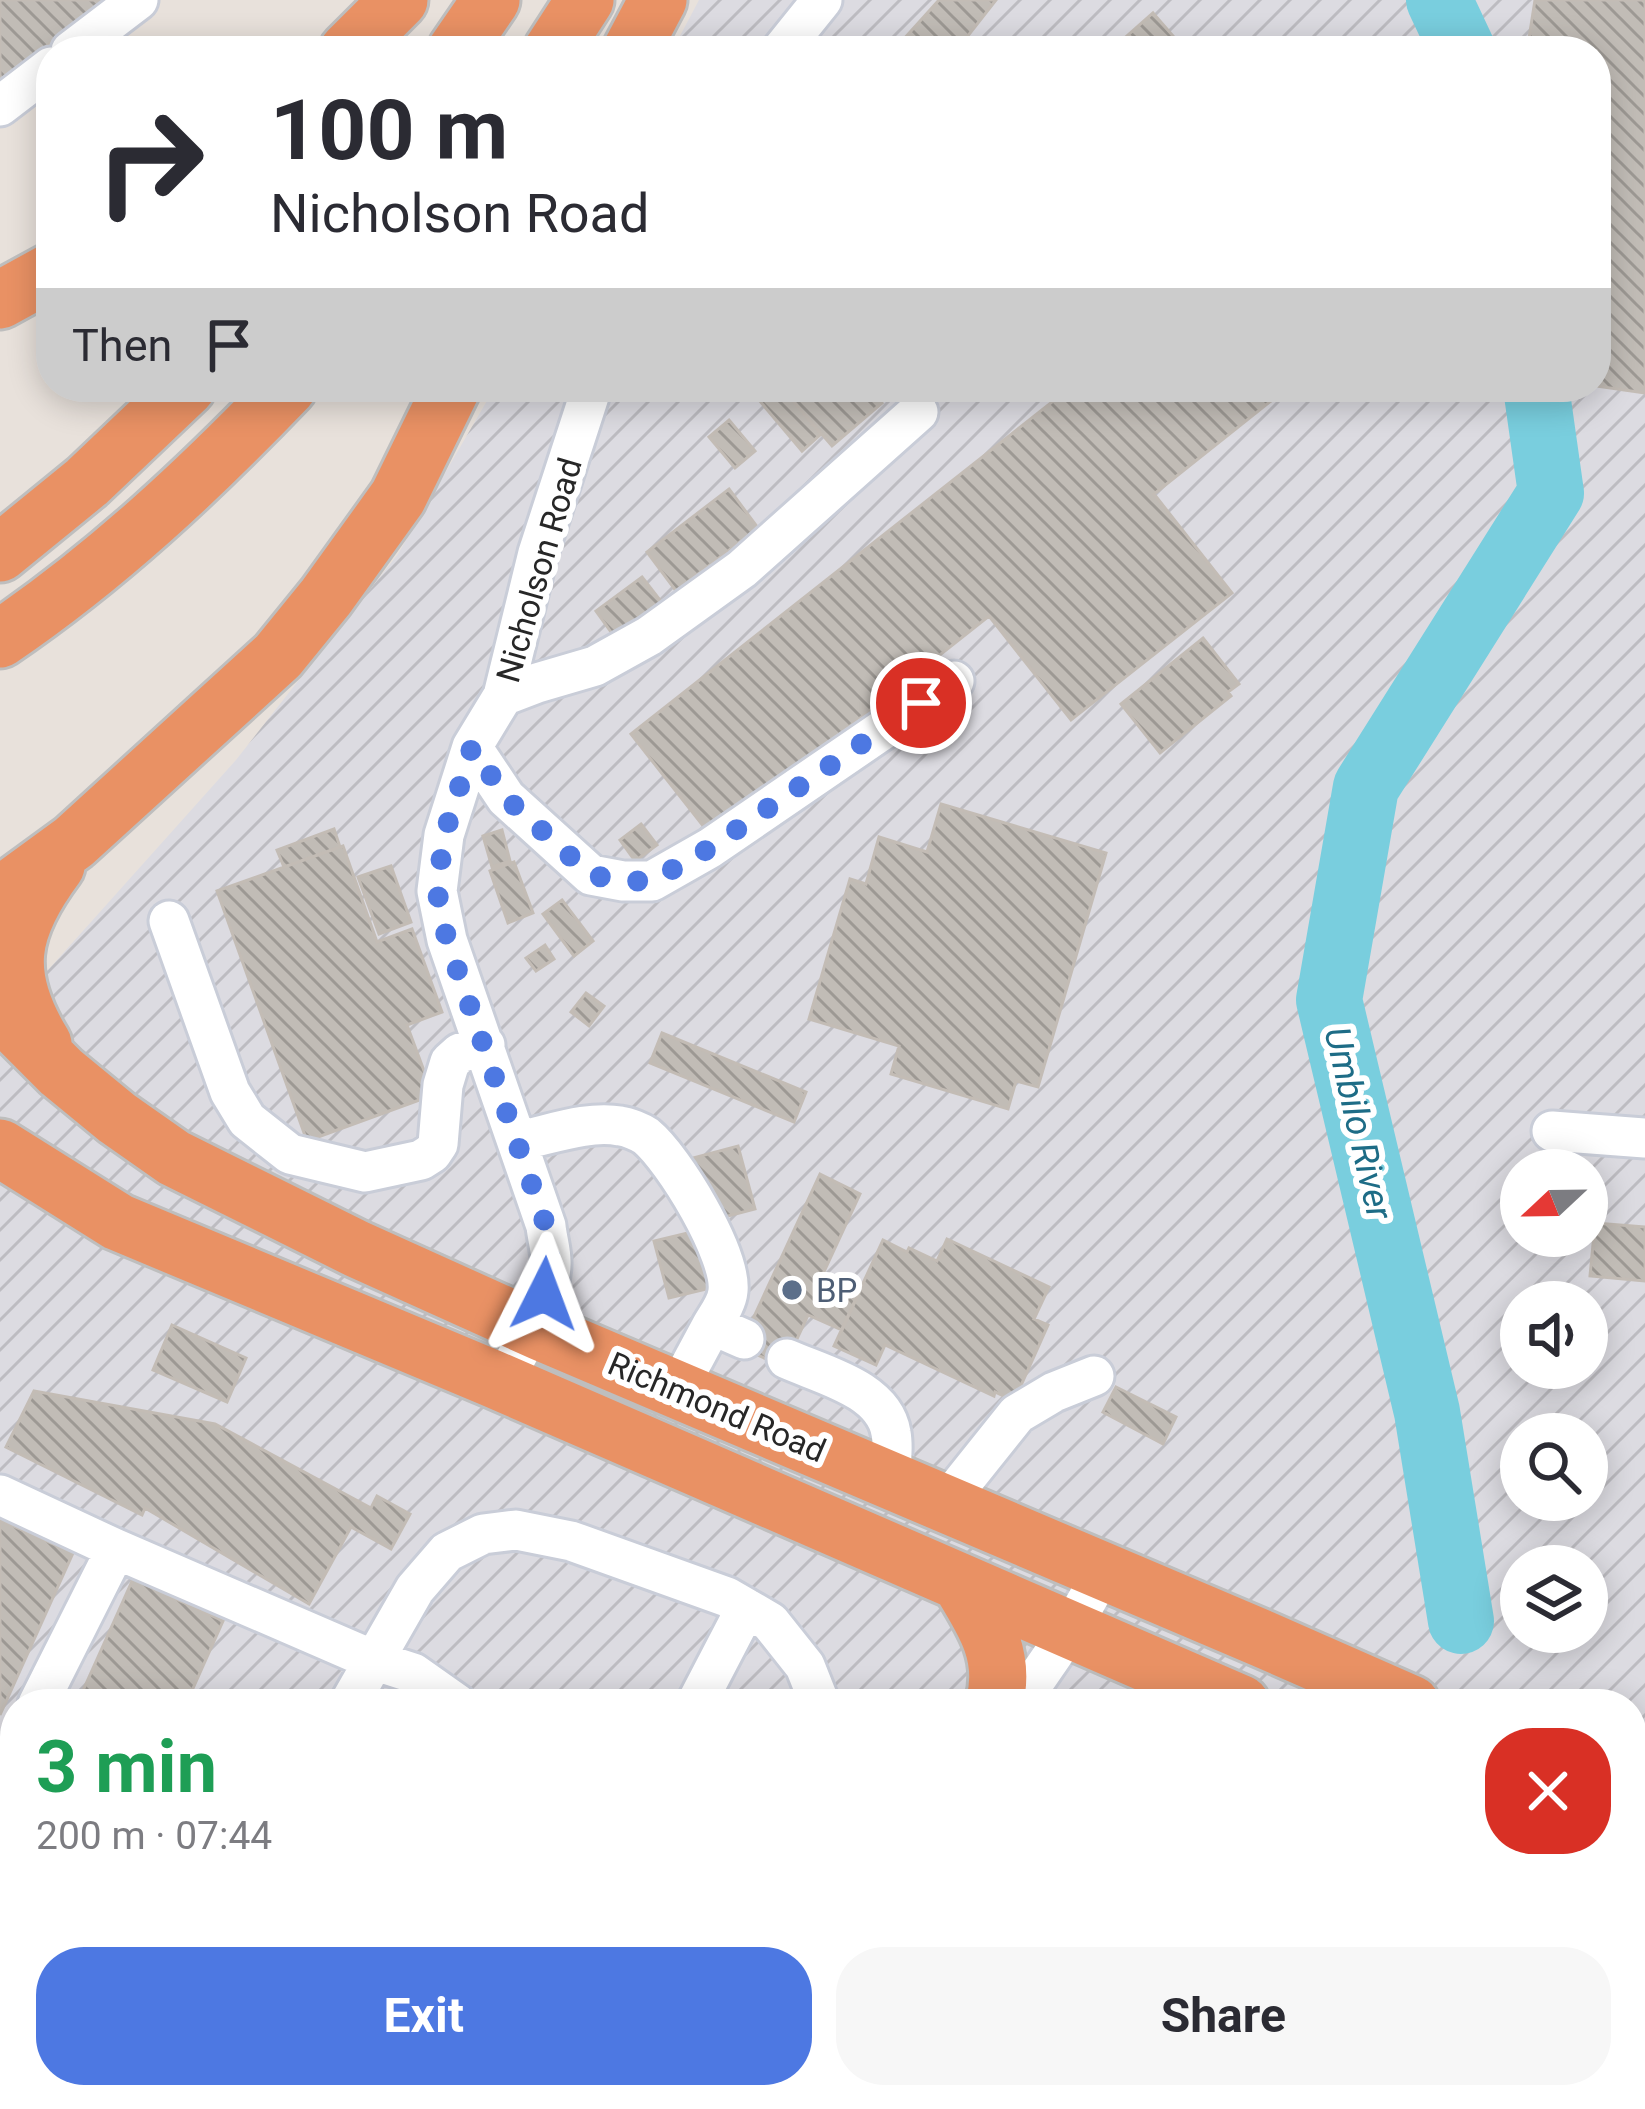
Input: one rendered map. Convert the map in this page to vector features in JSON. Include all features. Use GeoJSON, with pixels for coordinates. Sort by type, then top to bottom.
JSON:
{"type":"FeatureCollection","features":[{"type":"Feature","properties":{"kind":"highway"},"geometry":{"type":"LineString","coordinates":[[363,36],[399,0]]}},
{"type":"Feature","properties":{"kind":"highway"},"geometry":{"type":"LineString","coordinates":[[466,36],[491,0]]}},
{"type":"Feature","properties":{"kind":"highway"},"geometry":{"type":"LineString","coordinates":[[562,36],[585,0]]}},
{"type":"Feature","properties":{"kind":"highway"},"geometry":{"type":"LineString","coordinates":[[639,36],[658,0]]}},
{"type":"Feature","properties":{"kind":"highway"},"geometry":{"type":"LineString","coordinates":[[0,300],[36,280]]}},
{"type":"Feature","properties":{"kind":"highway"},"geometry":{"type":"LineString","coordinates":[[0,553],[87,482],[171,402]]}},
{"type":"Feature","properties":{"kind":"highway"},"geometry":{"type":"LineString","coordinates":[[0,639],[130,538],[274,402]]}},
{"type":"Feature","properties":{"kind":"highway"},"geometry":{"type":"LineString","coordinates":[[0,896],[74,842],[278,656],[398,497],[445,402]]}},
{"type":"Feature","properties":{"kind":"highway"},"geometry":{"type":"LineString","coordinates":[[61,1072],[32,1027],[12,967],[31,899],[74,842]]}},
{"type":"Feature","properties":{"kind":"highway","name":"Richmond Road"},"geometry":{"type":"LineString","coordinates":[[0,1011],[61,1072],[174,1158],[357,1249],[530,1328],[1376,1689]]}},
{"type":"Feature","properties":{"kind":"highway","name":"Richmond Road"},"geometry":{"type":"LineString","coordinates":[[0,1148],[24,1170],[118,1222],[1206,1689]]}},
{"type":"Feature","properties":{"kind":"highway"},"geometry":{"type":"LineString","coordinates":[[961,1584],[993,1639],[998,1689]]}},
{"type":"Feature","properties":{"kind":"street"},"geometry":{"type":"LineString","coordinates":[[91,36],[138,0]]}},
{"type":"Feature","properties":{"kind":"street"},"geometry":{"type":"LineString","coordinates":[[793,36],[823,0]]}},
{"type":"Feature","properties":{"kind":"street"},"geometry":{"type":"LineString","coordinates":[[0,106],[36,78]]}},
{"type":"Feature","properties":{"kind":"street","name":"Nicholson Road"},"geometry":{"type":"LineString","coordinates":[[502,1384],[544,1294],[551,1266],[546,1226],[447,940],[437,891],[444,836],[472,747],[503,696],[538,553],[587,402]]}},
{"type":"Feature","properties":{"kind":"street"},"geometry":{"type":"LineString","coordinates":[[503,696],[596,666],[649,636],[742,569],[919,412]]}},
{"type":"Feature","properties":{"kind":"street"},"geometry":{"type":"LineString","coordinates":[[472,747],[506,798],[591,875],[652,881],[729,836],[954,681]]}},
{"type":"Feature","properties":{"kind":"street"},"geometry":{"type":"LineString","coordinates":[[170,921],[230,1092],[248,1120],[290,1154],[365,1172],[422,1160],[438,1144],[450,1062],[484,1046]]}},
{"type":"Feature","properties":{"kind":"street"},"geometry":{"type":"LineString","coordinates":[[518,1142],[595,1125],[621,1126],[644,1134],[698,1207],[728,1277],[728,1332],[677,1390]]}},
{"type":"Feature","properties":{"kind":"street"},"geometry":{"type":"LineString","coordinates":[[1552,1131],[1645,1138]]}},
{"type":"Feature","properties":{"kind":"street"},"geometry":{"type":"LineString","coordinates":[[788,1359],[860,1391],[883,1410],[891,1429],[890,1480]]}},
{"type":"Feature","properties":{"kind":"street"},"geometry":{"type":"LineString","coordinates":[[945,1504],[1017,1414],[1094,1376]]}},
{"type":"Feature","properties":{"kind":"street"},"geometry":{"type":"LineString","coordinates":[[0,1495],[373,1660],[413,1672],[436,1689]]}},
{"type":"Feature","properties":{"kind":"street"},"geometry":{"type":"LineString","coordinates":[[357,1689],[415,1589],[447,1552],[483,1534],[516,1530],[572,1541],[727,1597],[770,1622],[805,1666],[814,1689]]}},
{"type":"Feature","properties":{"kind":"street"},"geometry":{"type":"LineString","coordinates":[[46,1689],[116,1549]]}},
{"type":"Feature","properties":{"kind":"street"},"geometry":{"type":"LineString","coordinates":[[1029,1689],[1103,1572]]}},
{"type":"Feature","properties":{"kind":"street"},"geometry":{"type":"LineString","coordinates":[[704,1689],[746,1608]]}},
{"type":"Feature","properties":{"kind":"shaded area"},"geometry":{"type":"Polygon","coordinates":[[[699,0],[1645,0],[1645,1689],[0,1689],[0,991],[48,970],[236,760],[398,554],[486,402],[1611,402],[1611,36],[680,36],[699,0]]]}},
{"type":"Feature","properties":{"kind":"building"},"geometry":{"type":"Polygon","coordinates":[[[0,0],[103,0],[59,36],[36,36],[36,55],[0,84],[0,0]]]}},
{"type":"Feature","properties":{"kind":"building"},"geometry":{"type":"Polygon","coordinates":[[[939,0],[996,0],[968,36],[907,36],[939,0]]]}},
{"type":"Feature","properties":{"kind":"building"},"geometry":{"type":"Polygon","coordinates":[[[1535,0],[1645,0],[1645,393],[1611,388],[1611,36],[1529,36],[1535,0]]]}},
{"type":"Feature","properties":{"kind":"building"},"geometry":{"type":"Polygon","coordinates":[[[1153,13],[1173,36],[1127,36],[1153,13]]]}},
{"type":"Feature","properties":{"kind":"building"},"geometry":{"type":"Polygon","coordinates":[[[761,402],[794,402],[821,434],[802,451],[761,402]]]}},
{"type":"Feature","properties":{"kind":"building"},"geometry":{"type":"Polygon","coordinates":[[[794,402],[881,402],[882,403],[832,446],[794,402]]]}},
{"type":"Feature","properties":{"kind":"building"},"geometry":{"type":"Polygon","coordinates":[[[1052,402],[1270,402],[1154,494],[1232,593],[1071,720],[989,616],[711,836],[631,734],[1052,402]]]}},
{"type":"Feature","properties":{"kind":"building"},"geometry":{"type":"Polygon","coordinates":[[[729,420],[755,451],[735,468],[709,437],[729,420]]]}},
{"type":"Feature","properties":{"kind":"building"},"geometry":{"type":"Polygon","coordinates":[[[729,489],[758,528],[676,591],[647,552],[729,489]]]}},
{"type":"Feature","properties":{"kind":"building"},"geometry":{"type":"Polygon","coordinates":[[[642,577],[663,604],[616,639],[596,611],[642,577]]]}},
{"type":"Feature","properties":{"kind":"building"},"geometry":{"type":"Polygon","coordinates":[[[1203,638],[1239,684],[1228,692],[1231,696],[1160,753],[1121,704],[1203,638]]]}},
{"type":"Feature","properties":{"kind":"building"},"geometry":{"type":"Polygon","coordinates":[[[941,804],[1106,853],[1038,1087],[1016,1081],[1008,1109],[891,1074],[899,1046],[809,1019],[850,879],[866,884],[879,837],[927,852],[941,804]]]}},
{"type":"Feature","properties":{"kind":"building"},"geometry":{"type":"Polygon","coordinates":[[[641,824],[657,845],[635,861],[620,840],[641,824]]]}},
{"type":"Feature","properties":{"kind":"building"},"geometry":{"type":"Polygon","coordinates":[[[334,829],[340,847],[284,867],[277,850],[334,829]]]}},
{"type":"Feature","properties":{"kind":"building"},"geometry":{"type":"Polygon","coordinates":[[[502,830],[510,861],[492,867],[483,836],[502,830]]]}},
{"type":"Feature","properties":{"kind":"building"},"geometry":{"type":"Polygon","coordinates":[[[343,846],[377,942],[412,929],[442,1012],[407,1025],[433,1095],[307,1141],[217,891],[343,846]]]}},
{"type":"Feature","properties":{"kind":"building"},"geometry":{"type":"Polygon","coordinates":[[[514,862],[533,913],[508,923],[490,871],[514,862]]]}},
{"type":"Feature","properties":{"kind":"building"},"geometry":{"type":"Polygon","coordinates":[[[391,866],[411,922],[379,934],[358,877],[391,866]]]}},
{"type":"Feature","properties":{"kind":"building"},"geometry":{"type":"Polygon","coordinates":[[[562,900],[593,941],[574,956],[543,914],[562,900]]]}},
{"type":"Feature","properties":{"kind":"building"},"geometry":{"type":"Polygon","coordinates":[[[545,945],[554,959],[536,971],[526,958],[545,945]]]}},
{"type":"Feature","properties":{"kind":"building"},"geometry":{"type":"Polygon","coordinates":[[[586,993],[604,1006],[589,1026],[571,1012],[586,993]]]}},
{"type":"Feature","properties":{"kind":"building"},"geometry":{"type":"Polygon","coordinates":[[[662,1033],[806,1092],[794,1122],[650,1063],[662,1033]]]}},
{"type":"Feature","properties":{"kind":"building"},"geometry":{"type":"Polygon","coordinates":[[[738,1146],[755,1209],[709,1221],[693,1158],[738,1146]]]}},
{"type":"Feature","properties":{"kind":"building"},"geometry":{"type":"Polygon","coordinates":[[[820,1174],[860,1194],[822,1276],[859,1293],[842,1330],[808,1315],[784,1367],[740,1347],[820,1174]]]}},
{"type":"Feature","properties":{"kind":"building"},"geometry":{"type":"Polygon","coordinates":[[[1608,1224],[1645,1227],[1645,1281],[1590,1276],[1592,1257],[1608,1257],[1608,1224]]]}},
{"type":"Feature","properties":{"kind":"building"},"geometry":{"type":"Polygon","coordinates":[[[700,1230],[715,1287],[669,1298],[654,1241],[700,1230]]]}},
{"type":"Feature","properties":{"kind":"building"},"geometry":{"type":"Polygon","coordinates":[[[947,1239],[1049,1287],[1034,1319],[1048,1325],[1014,1401],[885,1345],[876,1365],[834,1346],[883,1240],[937,1261],[947,1239]]]}},
{"type":"Feature","properties":{"kind":"building"},"geometry":{"type":"Polygon","coordinates":[[[172,1325],[246,1358],[227,1402],[153,1370],[172,1325]]]}},
{"type":"Feature","properties":{"kind":"building"},"geometry":{"type":"Polygon","coordinates":[[[1116,1387],[1176,1417],[1163,1444],[1103,1412],[1116,1387]]]}},
{"type":"Feature","properties":{"kind":"building"},"geometry":{"type":"Polygon","coordinates":[[[34,1391],[215,1424],[371,1508],[377,1496],[410,1514],[391,1549],[351,1527],[309,1604],[145,1508],[142,1515],[6,1447],[34,1391]]]}},
{"type":"Feature","properties":{"kind":"building"},"geometry":{"type":"Polygon","coordinates":[[[0,1520],[73,1553],[12,1689],[0,1689],[0,1520]]]}},
{"type":"Feature","properties":{"kind":"building"},"geometry":{"type":"Polygon","coordinates":[[[133,1579],[223,1621],[193,1689],[84,1689],[133,1579]]]}},
{"type":"Feature","properties":{"kind":"waterway","name":"Umbilo River"},"geometry":{"type":"LineString","coordinates":[[1439,0],[1456,36]]}},
{"type":"Feature","properties":{"kind":"waterway","name":"Umbilo River"},"geometry":{"type":"LineString","coordinates":[[1461,1621],[1427,1412],[1329,1000],[1366,787],[1551,493],[1538,402]]}},
{"type":"Feature","properties":{"kind":"waterway"},"geometry":{"type":"LineString","coordinates":[[1461,1621],[1468,1647]]}},
{"type":"Feature","properties":{"kind":"place","name":"BP"},"geometry":{"type":"Point","coordinates":[792,1290]}},
{"type":"Feature","properties":{"kind":"route"},"geometry":{"type":"LineString","coordinates":[[544,1294],[551,1266],[546,1226],[447,940],[437,891],[444,836],[472,747],[506,798],[591,875],[652,881],[710,848],[921,703]]}}]}
